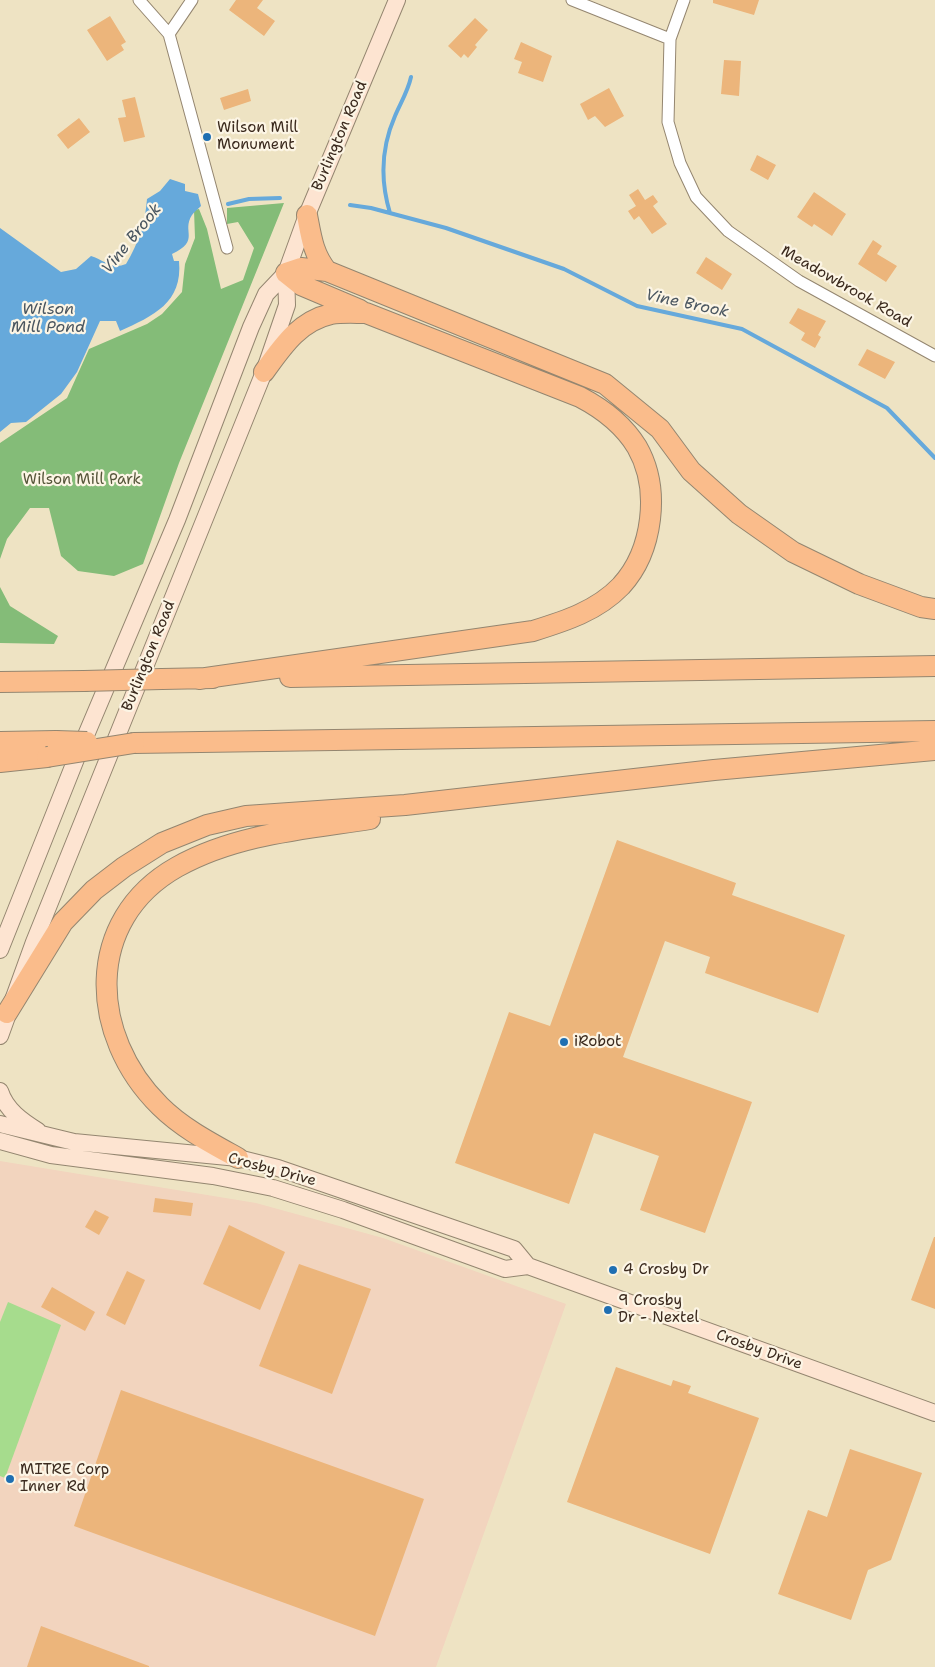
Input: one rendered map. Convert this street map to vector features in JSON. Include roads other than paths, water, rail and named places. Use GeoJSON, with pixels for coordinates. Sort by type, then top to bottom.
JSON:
{"type":"FeatureCollection","features":[{"type":"Feature","properties":{"kind":"highway"},"geometry":{"type":"LineString","coordinates":[[307,215],[312,245],[318,261],[327,271]]}},
{"type":"Feature","properties":{"kind":"highway"},"geometry":{"type":"LineString","coordinates":[[286,273],[301,268],[327,271],[605,384],[660,429],[691,471],[740,514],[793,552],[859,584],[921,607],[935,609]]}},
{"type":"Feature","properties":{"kind":"highway"},"geometry":{"type":"LineString","coordinates":[[199,679],[533,631],[574,618],[597,605],[620,586],[637,561],[648,534],[652,504],[646,472],[637,447],[617,422],[599,407],[366,312],[301,284],[286,273]]}},
{"type":"Feature","properties":{"kind":"highway"},"geometry":{"type":"LineString","coordinates":[[264,372],[286,341],[310,321],[332,314],[366,312]]}},
{"type":"Feature","properties":{"kind":"highway"},"geometry":{"type":"LineString","coordinates":[[0,682],[935,666]]}},
{"type":"Feature","properties":{"kind":"highway"},"geometry":{"type":"LineString","coordinates":[[0,762],[52,749],[134,743],[935,731]]}},
{"type":"Feature","properties":{"kind":"highway"},"geometry":{"type":"LineString","coordinates":[[0,742],[52,749]]}},
{"type":"Feature","properties":{"kind":"highway"},"geometry":{"type":"LineString","coordinates":[[7,1013],[63,922],[94,890],[124,867],[162,843],[208,826],[246,816],[405,805],[714,770],[935,750]]}},
{"type":"Feature","properties":{"kind":"highway"},"geometry":{"type":"LineString","coordinates":[[238,1158],[199,1136],[160,1106],[139,1082],[120,1053],[109,1020],[106,993],[107,968],[112,945],[122,921],[136,902],[154,884],[175,868],[206,852],[255,838],[372,818],[405,805]]}},
{"type":"Feature","properties":{"kind":"main road","name":"Burlington Road"},"geometry":{"type":"LineString","coordinates":[[0,1036],[34,942],[264,372],[287,305],[286,273],[307,215],[397,0]]}},
{"type":"Feature","properties":{"kind":"main road","name":"Burlington Road"},"geometry":{"type":"LineString","coordinates":[[0,950],[78,754],[177,520],[251,327],[266,294],[286,273]]}},
{"type":"Feature","properties":{"kind":"main road"},"geometry":{"type":"LineString","coordinates":[[0,1092],[4,1101],[17,1117],[39,1133]]}},
{"type":"Feature","properties":{"kind":"main road","name":"Crosby Drive"},"geometry":{"type":"LineString","coordinates":[[0,1124],[14,1129],[74,1142],[238,1158],[278,1168],[514,1249],[528,1266]]}},
{"type":"Feature","properties":{"kind":"main road","name":"Crosby Drive"},"geometry":{"type":"LineString","coordinates":[[0,1141],[51,1155],[254,1183],[343,1210],[505,1269],[528,1266],[935,1414]]}},
{"type":"Feature","properties":{"kind":"street"},"geometry":{"type":"LineString","coordinates":[[139,0],[169,34],[200,155],[227,248]]}},
{"type":"Feature","properties":{"kind":"street"},"geometry":{"type":"LineString","coordinates":[[169,34],[192,0]]}},
{"type":"Feature","properties":{"kind":"street"},"geometry":{"type":"LineString","coordinates":[[572,0],[670,39]]}},
{"type":"Feature","properties":{"kind":"street","name":"Meadowbrook Road"},"geometry":{"type":"LineString","coordinates":[[684,0],[670,39],[668,122],[680,163],[696,197],[728,231],[799,281],[935,356]]}},
{"type":"Feature","properties":{"kind":"water","name":"Wilson Mill Pond"},"geometry":{"type":"Polygon","coordinates":[[[170,179],[185,184],[185,191],[198,194],[201,206],[189,221],[189,236],[186,244],[172,254],[174,261],[179,261],[179,275],[171,298],[144,320],[120,331],[116,321],[100,321],[77,372],[61,394],[26,422],[11,423],[0,432],[0,228],[61,272],[76,269],[91,256],[112,265],[121,266],[126,264],[138,240],[145,217],[147,199],[160,191],[170,179]]]}},
{"type":"Feature","properties":{"kind":"waterway"},"geometry":{"type":"LineString","coordinates":[[390,213],[383,176],[385,152],[390,128],[411,77]]}},
{"type":"Feature","properties":{"kind":"waterway","name":"Vine Brook"},"geometry":{"type":"LineString","coordinates":[[228,204],[249,199],[280,198]]}},
{"type":"Feature","properties":{"kind":"waterway","name":"Vine Brook"},"geometry":{"type":"LineString","coordinates":[[350,205],[371,208],[446,228],[564,269],[637,306],[742,329],[887,408],[935,458]]}},
{"type":"Feature","properties":{"kind":"place","name":"Wilson Mill Monument"},"geometry":{"type":"Point","coordinates":[207,137]}},
{"type":"Feature","properties":{"kind":"place","name":"iRobot"},"geometry":{"type":"Point","coordinates":[564,1042]}},
{"type":"Feature","properties":{"kind":"place","name":"4 Crosby Dr"},"geometry":{"type":"Point","coordinates":[613,1270]}},
{"type":"Feature","properties":{"kind":"place","name":"9 Crosby Dr - Nextel"},"geometry":{"type":"Point","coordinates":[608,1310]}},
{"type":"Feature","properties":{"kind":"place","name":"MITRE Corp Inner Rd"},"geometry":{"type":"Point","coordinates":[10,1479]}},
{"type":"Feature","properties":{"kind":"park label","name":"Wilson Mill Park"},"geometry":{"type":"Point","coordinates":[82,480]}}]}
